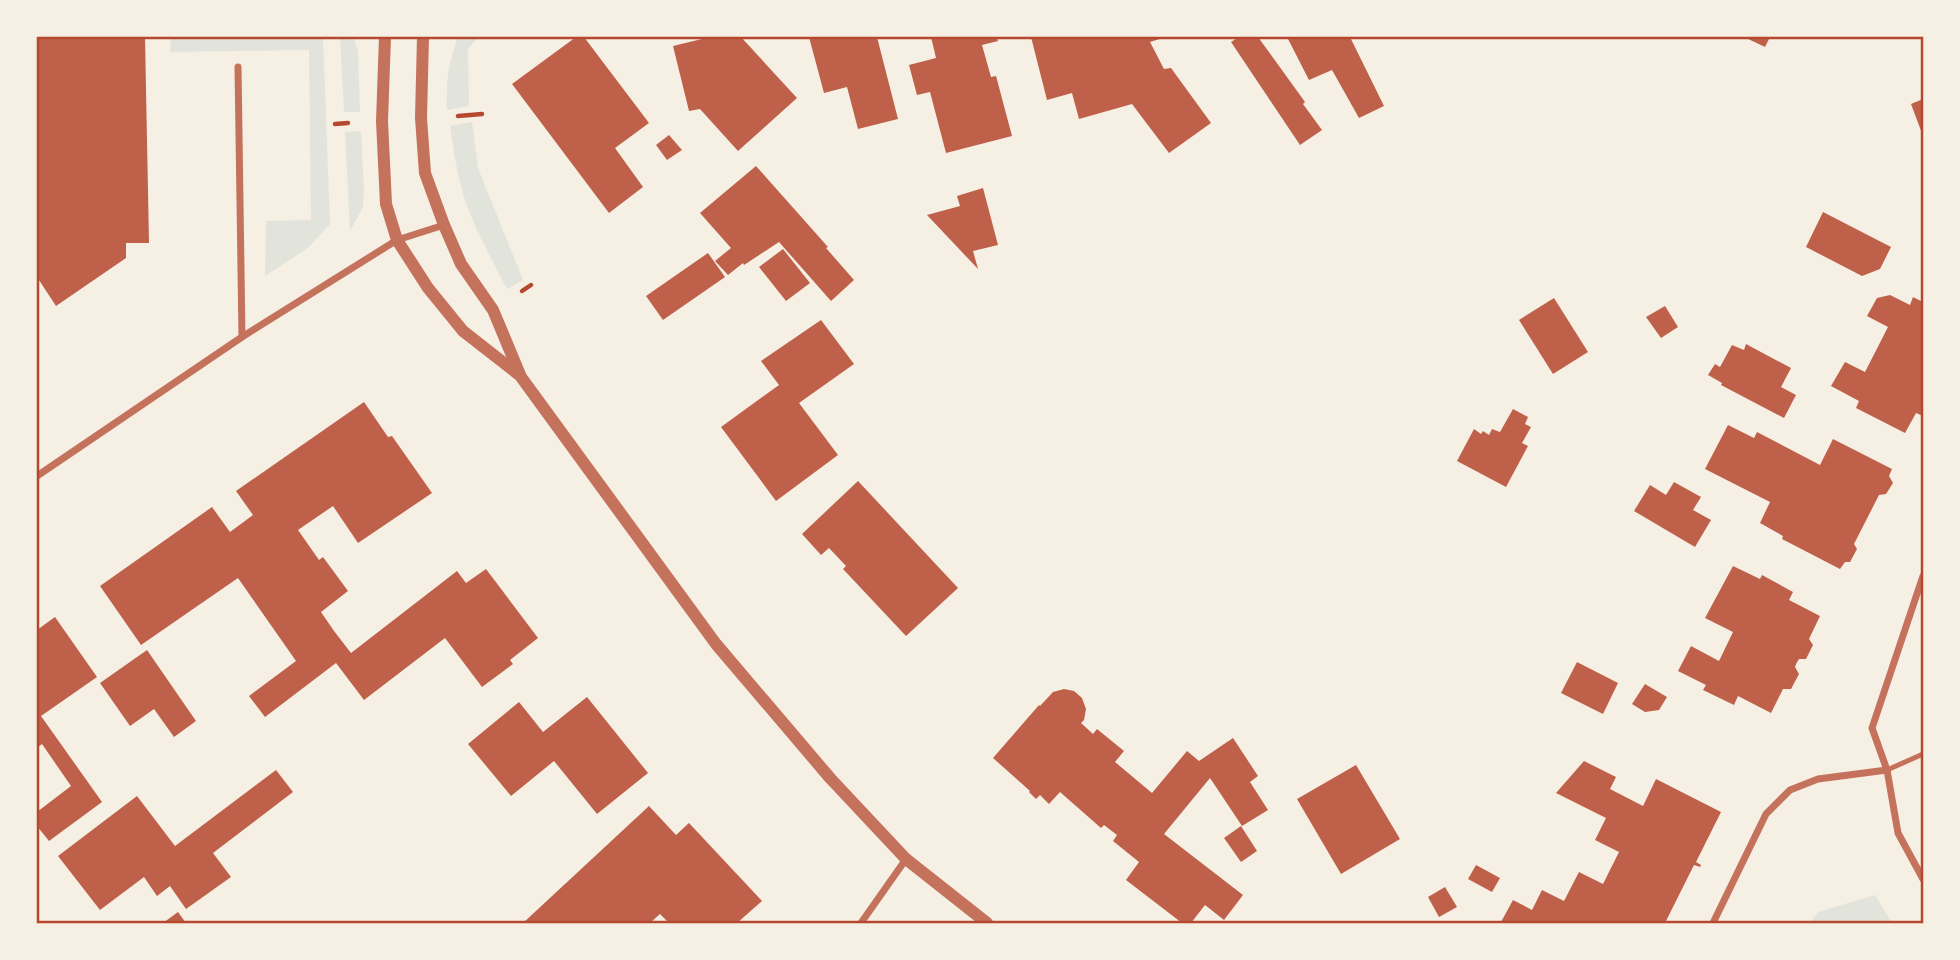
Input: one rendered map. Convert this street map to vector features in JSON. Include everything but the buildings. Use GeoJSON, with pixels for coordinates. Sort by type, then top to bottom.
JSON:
{"type":"FeatureCollection","features":[{"type":"Feature","properties":{"kind":"street"},"geometry":{"type":"LineString","coordinates":[[385,37],[382,121],[386,204],[397,240],[428,288],[463,331],[521,377]]}},
{"type":"Feature","properties":{"kind":"street"},"geometry":{"type":"LineString","coordinates":[[423,37],[421,118],[425,173],[461,264],[493,310],[521,377],[716,644],[830,778],[906,859],[987,923]]}},
{"type":"Feature","properties":{"kind":"street"},"geometry":{"type":"LineString","coordinates":[[238,67],[242,337]]}},
{"type":"Feature","properties":{"kind":"street"},"geometry":{"type":"LineString","coordinates":[[37,476],[242,337],[397,240],[444,225]]}},
{"type":"Feature","properties":{"kind":"street"},"geometry":{"type":"LineString","coordinates":[[1923,576],[1872,728],[1886,770],[1898,833],[1923,879]]}},
{"type":"Feature","properties":{"kind":"street"},"geometry":{"type":"LineString","coordinates":[[1713,923],[1766,814],[1790,790],[1818,779],[1886,770]]}},
{"type":"Feature","properties":{"kind":"street"},"geometry":{"type":"LineString","coordinates":[[861,923],[906,859]]}},
{"type":"Feature","properties":{"kind":"lane"},"geometry":{"type":"LineString","coordinates":[[1886,770],[1923,754]]}},
{"type":"Feature","properties":{"kind":"shaded area"},"geometry":{"type":"Polygon","coordinates":[[[171,37],[323,37],[330,224],[308,248],[265,276],[266,221],[311,220],[309,50],[170,52],[171,37]]]}},
{"type":"Feature","properties":{"kind":"shaded area"},"geometry":{"type":"Polygon","coordinates":[[[340,37],[353,37],[358,50],[360,112],[344,112],[340,37]]]}},
{"type":"Feature","properties":{"kind":"shaded area"},"geometry":{"type":"Polygon","coordinates":[[[458,37],[478,37],[468,49],[469,106],[447,110],[448,73],[458,37]]]}},
{"type":"Feature","properties":{"kind":"shaded area"},"geometry":{"type":"Polygon","coordinates":[[[472,122],[478,168],[523,280],[507,289],[471,217],[459,176],[450,126],[472,122]]]}},
{"type":"Feature","properties":{"kind":"shaded area"},"geometry":{"type":"Polygon","coordinates":[[[361,131],[363,207],[350,231],[345,132],[361,131]]]}},
{"type":"Feature","properties":{"kind":"shaded area"},"geometry":{"type":"Polygon","coordinates":[[[1875,895],[1892,923],[1811,923],[1818,912],[1875,895]]]}}]}
